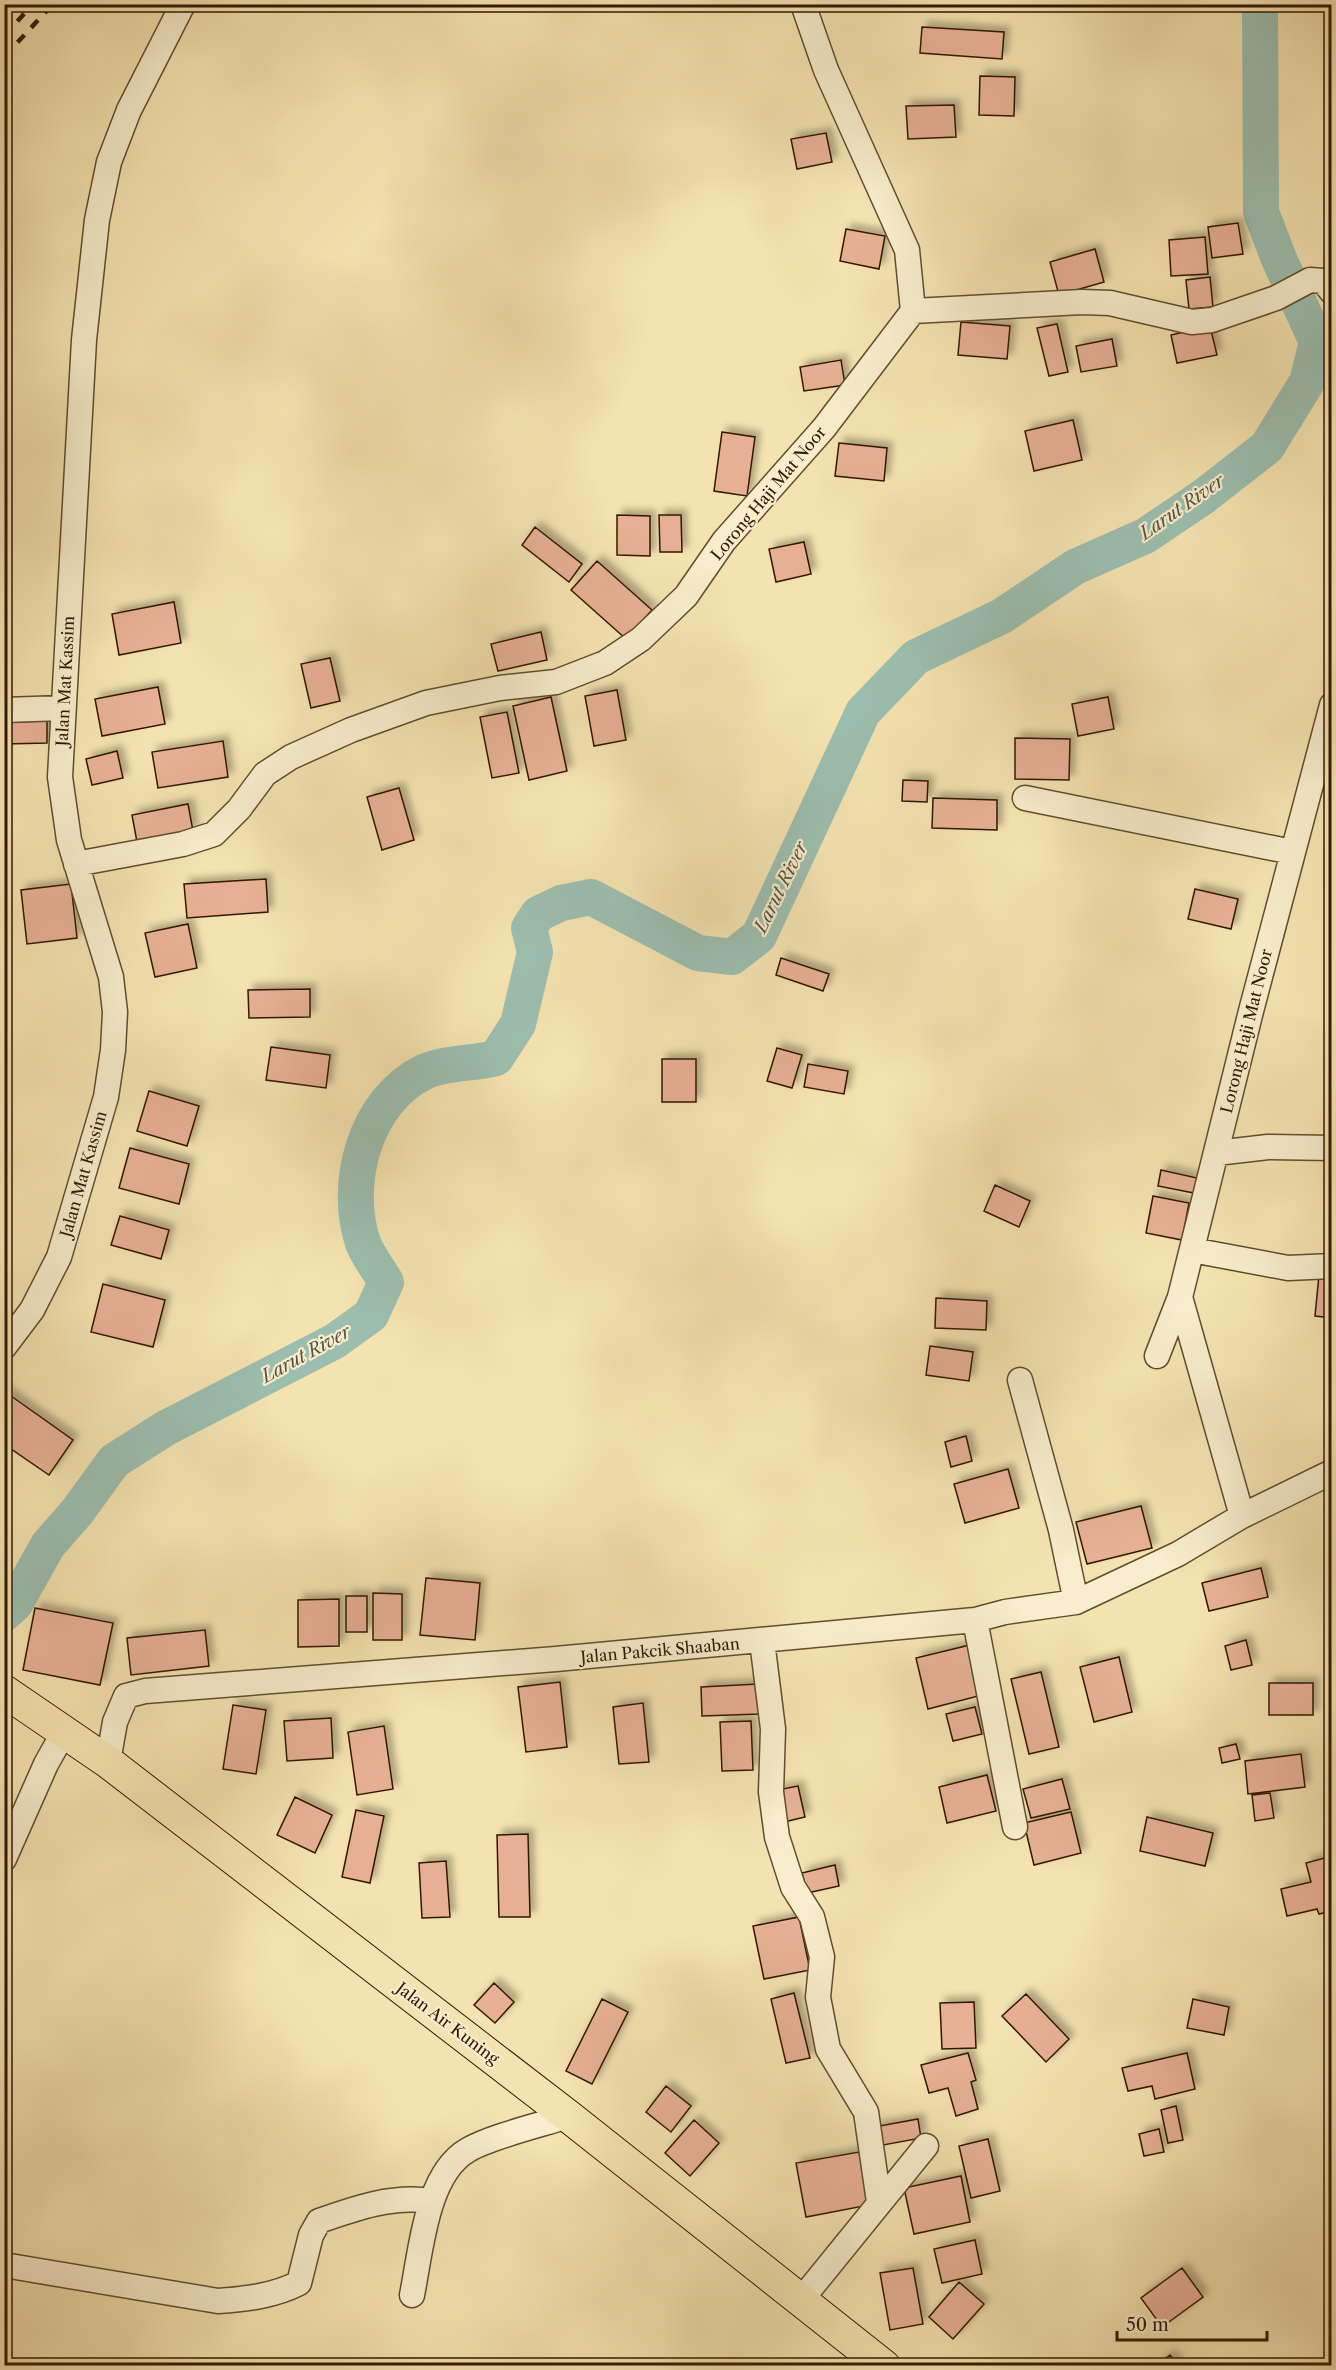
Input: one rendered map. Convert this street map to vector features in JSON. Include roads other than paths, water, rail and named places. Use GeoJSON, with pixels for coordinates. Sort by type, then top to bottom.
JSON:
{"type":"FeatureCollection","features":[{"type":"Feature","properties":{"kind":"main road","name":"Jalan Air Kuning"},"geometry":{"type":"LineString","coordinates":[[4,1691],[108,1762],[568,2116],[884,2366]]}},
{"type":"Feature","properties":{"kind":"street","name":"Jalan Mat Kassim"},"geometry":{"type":"LineString","coordinates":[[4,1347],[32,1310],[59,1257],[106,1097],[113,1050],[115,1012],[111,977],[69,840],[60,777],[84,340],[97,219],[109,162],[129,110],[183,4]]}},
{"type":"Feature","properties":{"kind":"street"},"geometry":{"type":"LineString","coordinates":[[803,4],[826,70],[907,250],[913,311],[1083,302],[1110,303],[1192,322],[1212,320],[1276,298],[1310,279],[1323,281],[1332,292]]}},
{"type":"Feature","properties":{"kind":"street","name":"Lorong Haji Mat Noor"},"geometry":{"type":"LineString","coordinates":[[76,864],[183,844],[214,834],[239,809],[265,774],[291,757],[351,730],[426,703],[500,688],[556,682],[605,663],[641,639],[686,596],[724,541],[824,428],[913,311]]}},
{"type":"Feature","properties":{"kind":"street","name":"Lorong Haji Mat Noor"},"geometry":{"type":"LineString","coordinates":[[1157,1356],[1180,1297],[1292,852],[1332,705]]}},
{"type":"Feature","properties":{"kind":"street"},"geometry":{"type":"LineString","coordinates":[[4,710],[63,708]]}},
{"type":"Feature","properties":{"kind":"street"},"geometry":{"type":"LineString","coordinates":[[1025,798],[1292,852]]}},
{"type":"Feature","properties":{"kind":"street"},"geometry":{"type":"LineString","coordinates":[[1216,1153],[1268,1147],[1332,1148]]}},
{"type":"Feature","properties":{"kind":"street"},"geometry":{"type":"LineString","coordinates":[[1192,1250],[1288,1268],[1332,1266]]}},
{"type":"Feature","properties":{"kind":"street"},"geometry":{"type":"LineString","coordinates":[[1180,1297],[1242,1516]]}},
{"type":"Feature","properties":{"kind":"street"},"geometry":{"type":"LineString","coordinates":[[1020,1380],[1061,1530],[1076,1602]]}},
{"type":"Feature","properties":{"kind":"street","name":"Jalan Pakcik Shaaban"},"geometry":{"type":"LineString","coordinates":[[108,1762],[120,1705],[126,1696],[145,1691],[762,1641],[975,1620],[1005,1612],[1076,1602],[1178,1554],[1242,1516],[1332,1472]]}},
{"type":"Feature","properties":{"kind":"street"},"geometry":{"type":"LineString","coordinates":[[975,1620],[1015,1827]]}},
{"type":"Feature","properties":{"kind":"street"},"geometry":{"type":"LineString","coordinates":[[762,1641],[773,1729],[771,1792],[777,1837],[793,1887],[812,1917],[822,1957],[818,1997],[828,2049],[866,2112],[879,2202]]}},
{"type":"Feature","properties":{"kind":"street"},"geometry":{"type":"LineString","coordinates":[[4,1859],[46,1764],[64,1732]]}},
{"type":"Feature","properties":{"kind":"street"},"geometry":{"type":"LineString","coordinates":[[412,2295],[432,2201],[441,2178],[454,2160],[470,2149],[568,2116]]}},
{"type":"Feature","properties":{"kind":"street"},"geometry":{"type":"LineString","coordinates":[[801,2300],[926,2146]]}},
{"type":"Feature","properties":{"kind":"street"},"geometry":{"type":"LineString","coordinates":[[4,2265],[218,2301],[253,2298],[288,2289],[299,2283],[306,2250],[320,2221],[380,2202],[413,2198],[432,2201]]}},
{"type":"Feature","properties":{"kind":"waterway","name":"Larut River"},"geometry":{"type":"LineString","coordinates":[[4,1614],[15,1604],[48,1545],[77,1512],[114,1461],[166,1428],[335,1341],[371,1315],[386,1282],[363,1243],[357,1220],[356,1195],[358,1170],[373,1123],[404,1085],[424,1072],[450,1065],[496,1058],[518,1024],[535,952],[529,928],[538,914],[561,903],[591,897],[698,953],[732,957],[759,936],[863,712],[916,657],[1002,616],[1075,567],[1145,536],[1203,497],[1267,447],[1307,382],[1317,342],[1279,259],[1261,212],[1260,4]]}},
{"type":"Feature","properties":{"kind":"railway"},"geometry":{"type":"LineString","coordinates":[[4,36],[33,4]]}},
{"type":"Feature","properties":{"kind":"railway"},"geometry":{"type":"LineString","coordinates":[[4,57],[53,4]]}}]}
